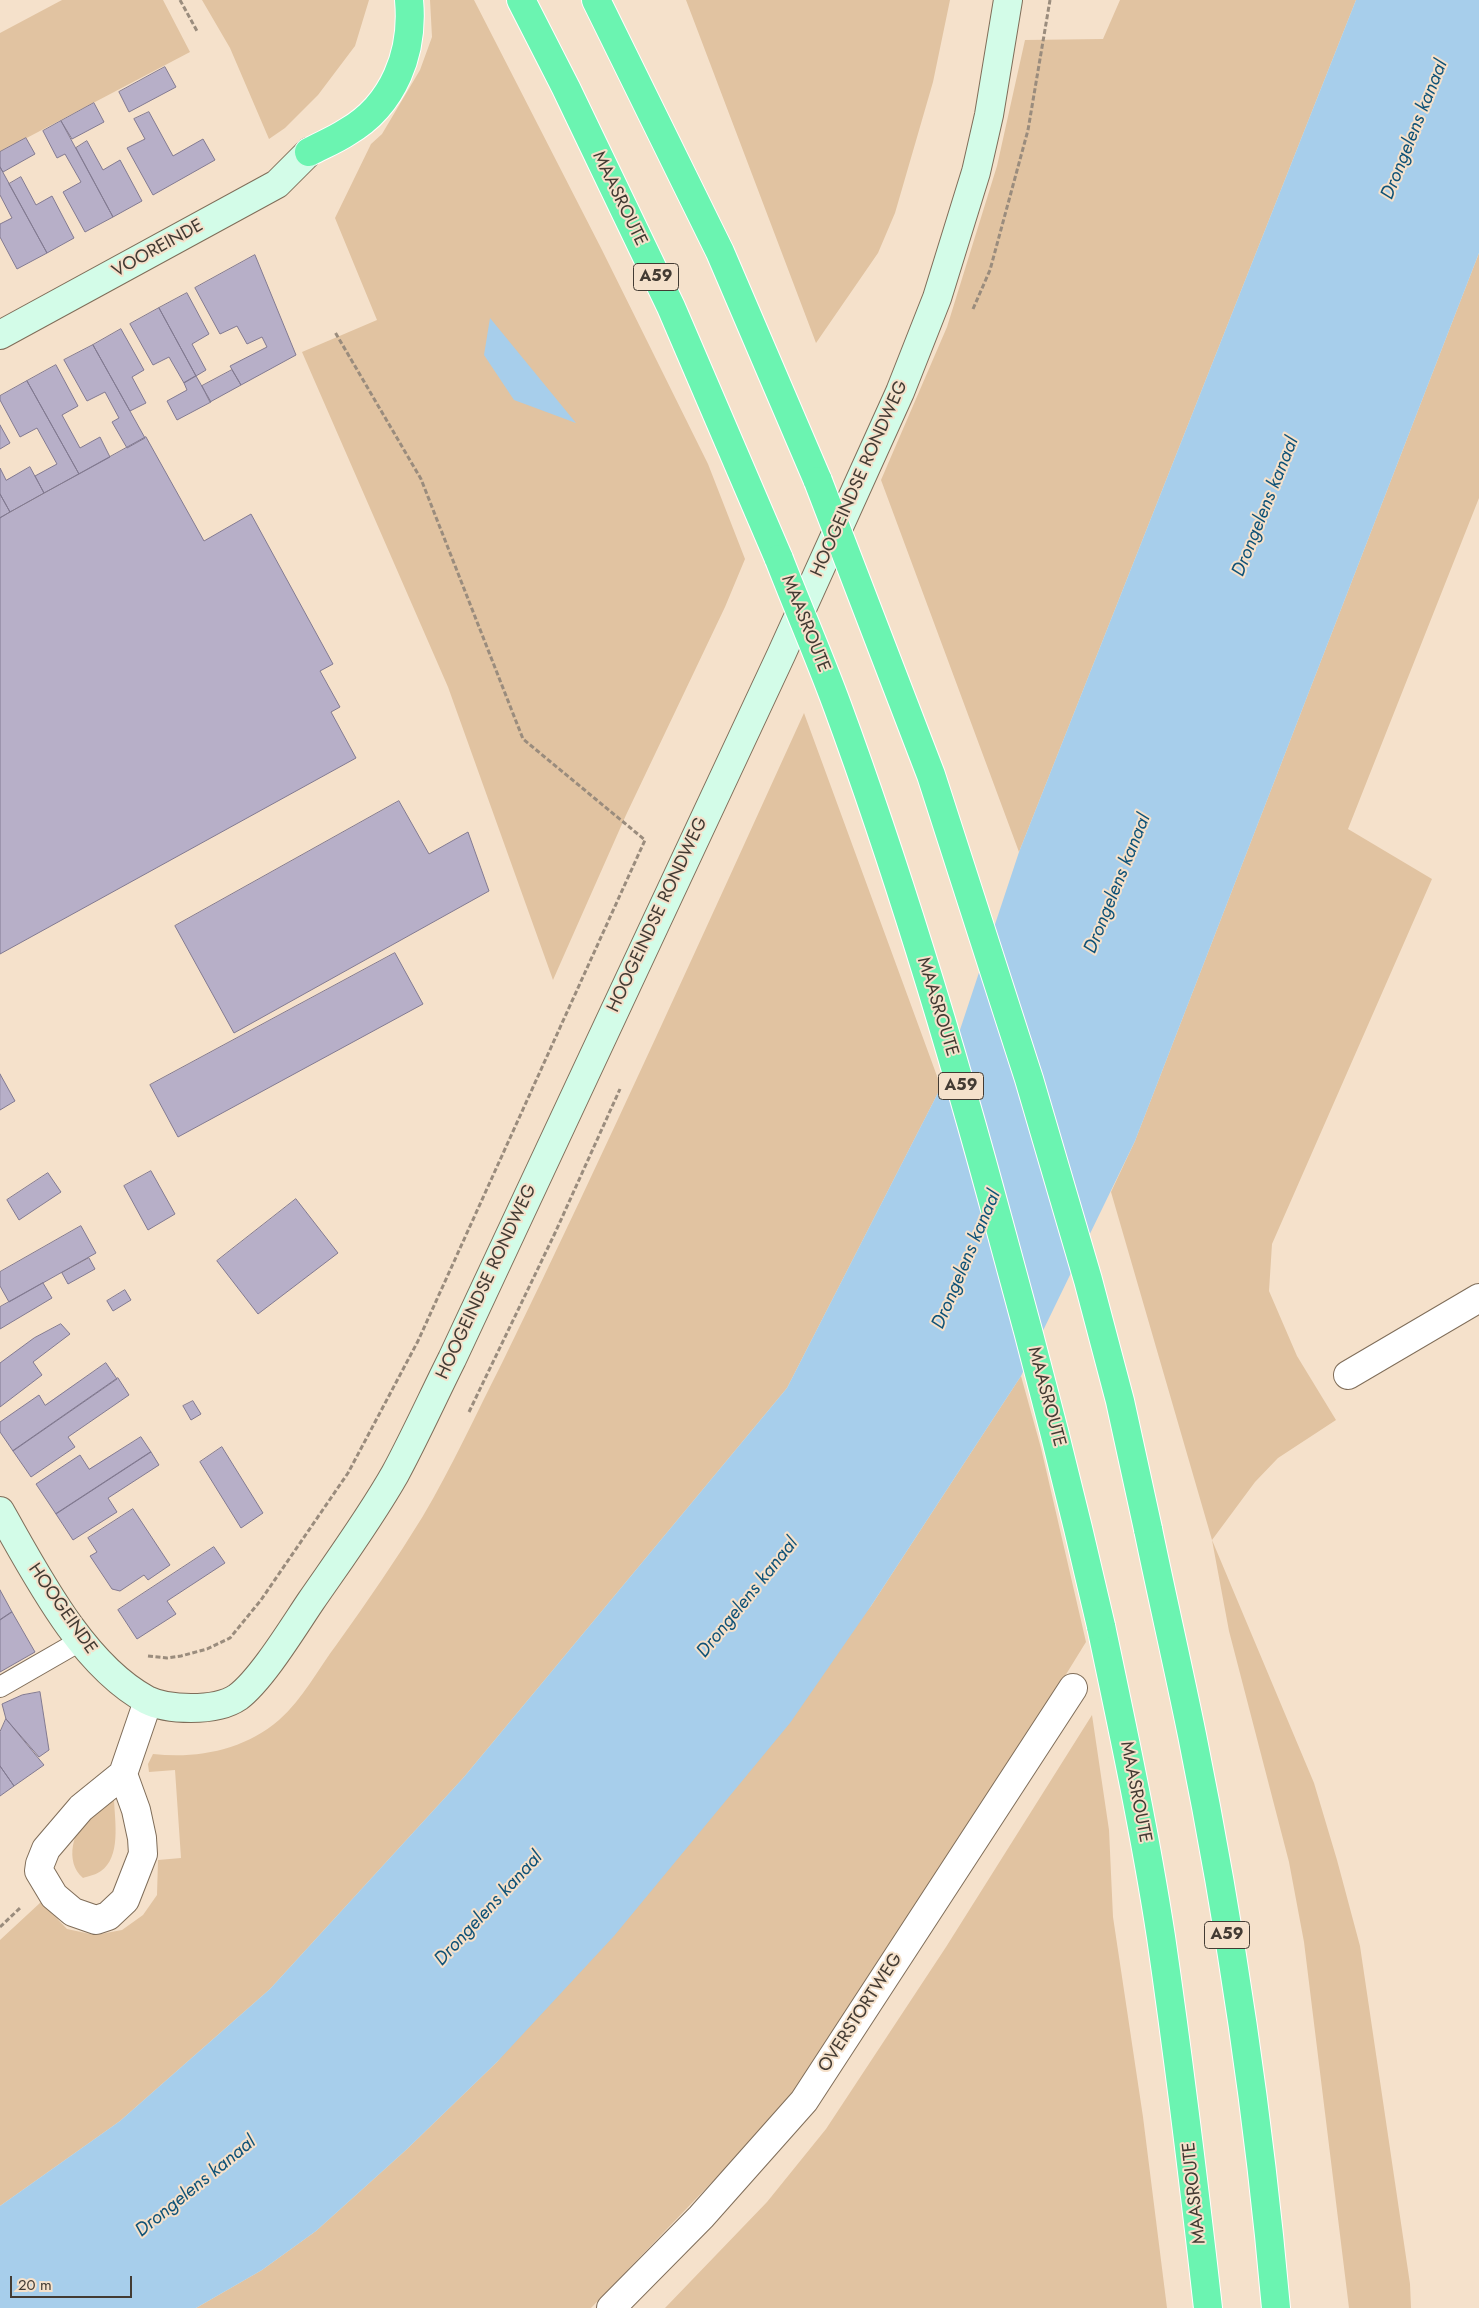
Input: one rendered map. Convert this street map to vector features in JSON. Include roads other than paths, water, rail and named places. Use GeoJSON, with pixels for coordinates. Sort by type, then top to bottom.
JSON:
{"type":"FeatureCollection","features":[{"type":"Feature","properties":{"kind":"highway"},"geometry":{"type":"LineString","coordinates":[[309,152],[348,132],[381,104],[398,78],[406,54],[411,22],[409,0]]}},
{"type":"Feature","properties":{"kind":"highway","name":"MAASROUTE"},"geometry":{"type":"LineString","coordinates":[[521,0],[566,88],[670,308],[779,559],[837,704],[924,963],[976,1138],[1026,1321],[1071,1492],[1101,1626],[1132,1775],[1161,1936],[1186,2117],[1208,2308]]}},
{"type":"Feature","properties":{"kind":"highway","name":"A59"},"geometry":{"type":"LineString","coordinates":[[596,0],[720,252],[818,481],[931,775],[1029,1079],[1088,1280],[1120,1401],[1192,1736],[1226,1928],[1250,2085],[1276,2308]]}},
{"type":"Feature","properties":{"kind":"main road","name":"HOOGEINDSE RONDWEG"},"geometry":{"type":"LineString","coordinates":[[148,1701],[176,1708],[203,1708],[218,1706],[238,1697],[253,1682],[290,1632],[354,1540],[395,1474],[452,1359],[781,655],[900,392],[937,298],[976,172],[989,115],[1008,0]]}},
{"type":"Feature","properties":{"kind":"main road","name":"VOOREINDE"},"geometry":{"type":"LineString","coordinates":[[0,336],[277,184],[309,152]]}},
{"type":"Feature","properties":{"kind":"main road","name":"HOOGEINDE"},"geometry":{"type":"LineString","coordinates":[[0,1511],[29,1562],[80,1641],[115,1678],[148,1701]]}},
{"type":"Feature","properties":{"kind":"street"},"geometry":{"type":"LineString","coordinates":[[1348,1375],[1479,1298]]}},
{"type":"Feature","properties":{"kind":"street","name":"OVERSTORTWEG"},"geometry":{"type":"LineString","coordinates":[[611,2308],[701,2217],[804,2100],[1073,1688]]}},
{"type":"Feature","properties":{"kind":"street"},"geometry":{"type":"LineString","coordinates":[[123,1774],[136,1810],[142,1838],[143,1854],[125,1900],[108,1916],[96,1920],[73,1912],[54,1896],[39,1871],[40,1864],[46,1848],[81,1808],[123,1774],[148,1701]]}},
{"type":"Feature","properties":{"kind":"lane"},"geometry":{"type":"LineString","coordinates":[[0,1687],[80,1641]]}},
{"type":"Feature","properties":{"kind":"water","name":"Drongelens kanaal"},"geometry":{"type":"Polygon","coordinates":[[[1356,0],[1479,0],[1479,253],[1135,1141],[1021,1376],[871,1606],[790,1723],[614,1936],[497,2062],[406,2150],[316,2231],[262,2270],[196,2308],[0,2308],[0,2206],[120,2121],[270,1989],[464,1777],[787,1388],[941,1087],[1019,852],[1356,0]]]}},
{"type":"Feature","properties":{"kind":"water"},"geometry":{"type":"Polygon","coordinates":[[[490,318],[576,423],[514,400],[484,355],[490,318]]]}}]}
